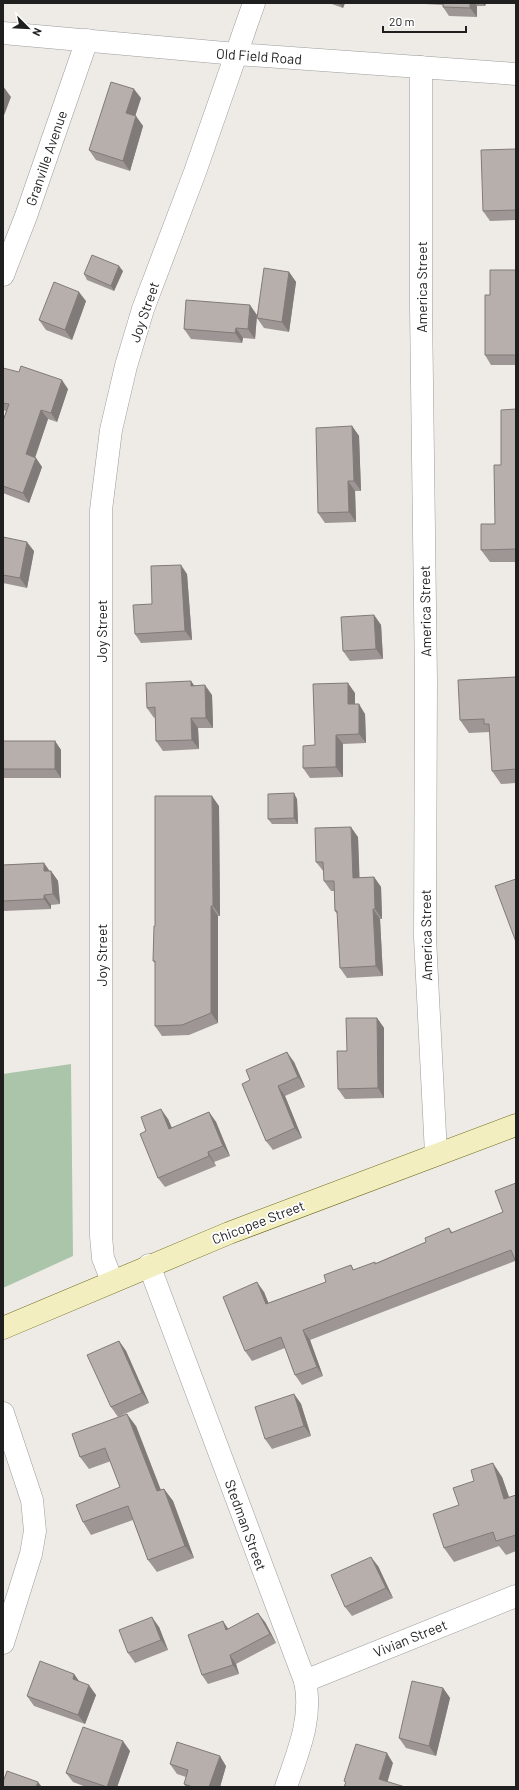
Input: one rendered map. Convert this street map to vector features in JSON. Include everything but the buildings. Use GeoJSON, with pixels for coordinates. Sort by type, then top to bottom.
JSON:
{"type":"FeatureCollection","features":[{"type":"Feature","properties":{"kind":"main road","name":"Chicopee Street"},"geometry":{"type":"LineString","coordinates":[[3,1328],[112,1280],[229,1233],[516,1125]]}},
{"type":"Feature","properties":{"kind":"street","name":"Joy Street"},"geometry":{"type":"LineString","coordinates":[[112,1280],[103,1258],[101,1236],[101,510],[111,430],[128,359],[143,309],[195,172],[254,3]]}},
{"type":"Feature","properties":{"kind":"street","name":"Old Field Road"},"geometry":{"type":"LineString","coordinates":[[3,33],[236,54],[516,74]]}},
{"type":"Feature","properties":{"kind":"street","name":"Granville Avenue"},"geometry":{"type":"LineString","coordinates":[[3,275],[26,216],[87,40]]}},
{"type":"Feature","properties":{"kind":"street","name":"America Street"},"geometry":{"type":"LineString","coordinates":[[421,67],[421,308],[426,681],[425,938],[436,1154]]}},
{"type":"Feature","properties":{"kind":"street","name":"Stedman Street"},"geometry":{"type":"LineString","coordinates":[[149,1265],[305,1681],[308,1696],[306,1721],[298,1752],[286,1787]]}},
{"type":"Feature","properties":{"kind":"street"},"geometry":{"type":"LineString","coordinates":[[3,1413],[26,1479],[32,1500],[35,1521],[34,1541],[31,1554],[3,1643]]}},
{"type":"Feature","properties":{"kind":"street","name":"Vivian Street"},"geometry":{"type":"LineString","coordinates":[[305,1681],[516,1596]]}},
{"type":"Feature","properties":{"kind":"green space"},"geometry":{"type":"Polygon","coordinates":[[[71,1064],[73,1256],[3,1288],[3,1074],[71,1064]]]}}]}
